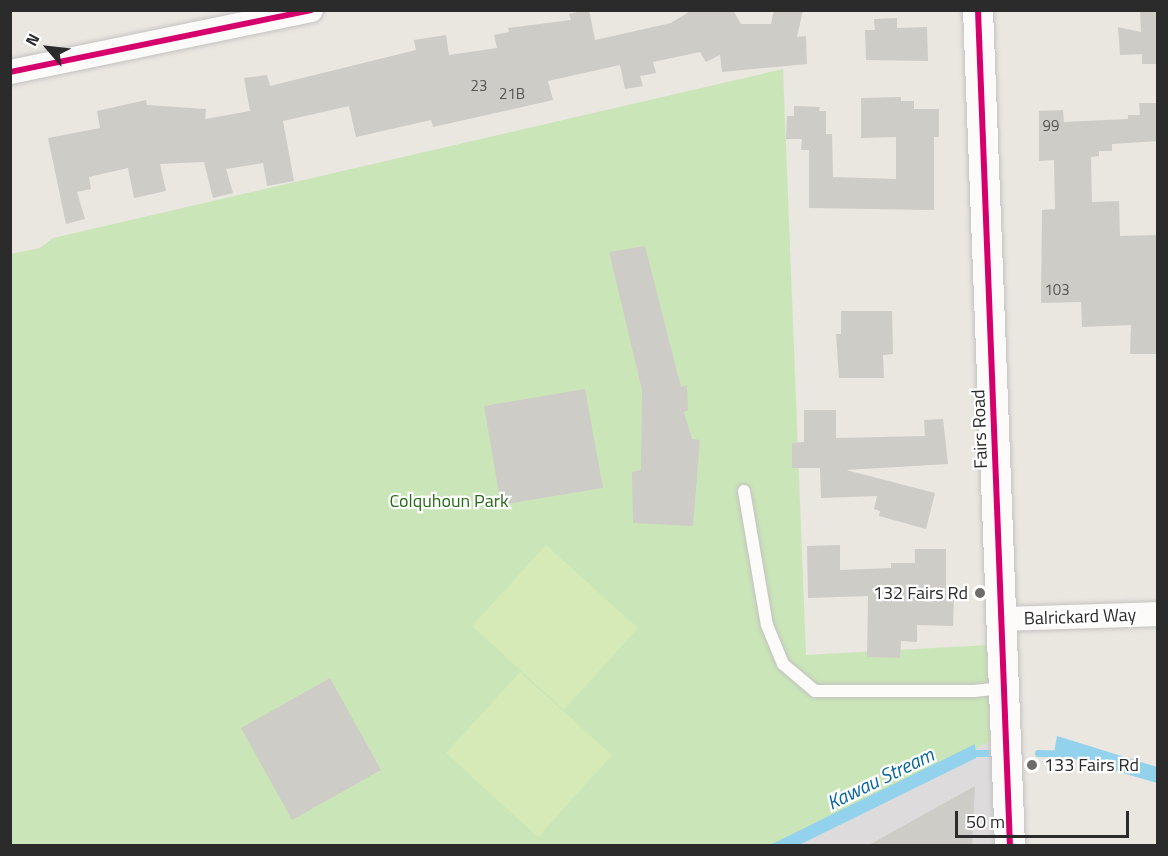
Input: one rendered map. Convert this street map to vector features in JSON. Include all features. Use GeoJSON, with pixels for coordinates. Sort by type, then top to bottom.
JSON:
{"type":"FeatureCollection","features":[{"type":"Feature","properties":{"kind":"street"},"geometry":{"type":"LineString","coordinates":[[10,72],[310,10]]}},
{"type":"Feature","properties":{"kind":"street","name":"Fairs Road"},"geometry":{"type":"LineString","coordinates":[[978,10],[1006,688],[1010,846]]}},
{"type":"Feature","properties":{"kind":"street","name":"Balrickard Way"},"geometry":{"type":"LineString","coordinates":[[1003,619],[1158,614]]}},
{"type":"Feature","properties":{"kind":"lane"},"geometry":{"type":"LineString","coordinates":[[744,491],[767,625],[783,663],[815,691],[974,692],[1006,688]]}},
{"type":"Feature","properties":{"kind":"shaded area"},"geometry":{"type":"Polygon","coordinates":[[[993,740],[995,845],[782,846],[969,752],[993,740]]]}},
{"type":"Feature","properties":{"kind":"green space","name":"Colquhoun Park"},"geometry":{"type":"Polygon","coordinates":[[[783,69],[806,655],[988,645],[993,740],[782,845],[11,845],[10,254],[40,248],[53,238],[783,69]]]}},
{"type":"Feature","properties":{"kind":"green space"},"geometry":{"type":"Polygon","coordinates":[[[546,545],[638,628],[564,710],[472,626],[546,545]]]}},
{"type":"Feature","properties":{"kind":"green space"},"geometry":{"type":"Polygon","coordinates":[[[520,672],[612,755],[538,837],[446,753],[520,672]]]}},
{"type":"Feature","properties":{"kind":"water"},"geometry":{"type":"Polygon","coordinates":[[[1057,736],[1157,767],[1157,783],[1054,753],[1057,736]]]}},
{"type":"Feature","properties":{"kind":"water"},"geometry":{"type":"Polygon","coordinates":[[[975,744],[976,758],[799,845],[770,845],[975,744]]]}},
{"type":"Feature","properties":{"kind":"building"},"geometry":{"type":"Polygon","coordinates":[[[589,10],[595,40],[671,23],[692,10],[733,10],[741,24],[771,24],[774,10],[803,10],[797,37],[806,36],[807,64],[722,72],[720,55],[706,62],[700,52],[653,62],[656,73],[640,76],[643,86],[625,89],[620,65],[548,81],[553,100],[433,127],[431,120],[356,137],[349,106],[283,121],[294,181],[267,186],[263,163],[226,169],[233,193],[213,198],[204,162],[160,164],[166,191],[134,198],[128,168],[89,177],[91,189],[77,192],[85,219],[66,224],[48,138],[100,128],[97,111],[146,100],[147,105],[206,109],[205,119],[250,111],[244,78],[267,75],[270,86],[416,50],[414,40],[446,35],[449,55],[497,48],[494,35],[509,32],[508,28],[571,20],[569,14],[589,10]]]}},
{"type":"Feature","properties":{"kind":"building"},"geometry":{"type":"Polygon","coordinates":[[[1140,10],[1158,10],[1158,64],[1142,64],[1142,54],[1120,55],[1118,27],[1141,32],[1140,10]]]}},
{"type":"Feature","properties":{"kind":"building"},"geometry":{"type":"Polygon","coordinates":[[[897,18],[897,28],[927,27],[928,61],[866,60],[865,30],[875,30],[874,19],[897,18]]]}},
{"type":"Feature","properties":{"kind":"building"},"geometry":{"type":"Polygon","coordinates":[[[901,97],[901,101],[914,101],[914,109],[939,109],[939,137],[934,137],[934,210],[809,208],[809,150],[801,150],[802,139],[786,139],[787,116],[794,116],[794,106],[820,107],[819,111],[826,111],[826,134],[832,134],[833,177],[896,179],[896,137],[861,138],[861,98],[901,97]]]}},
{"type":"Feature","properties":{"kind":"building"},"geometry":{"type":"Polygon","coordinates":[[[1139,103],[1158,103],[1158,141],[1112,144],[1112,151],[1099,151],[1099,156],[1091,157],[1092,202],[1119,201],[1120,236],[1158,235],[1158,354],[1130,354],[1131,325],[1082,327],[1081,302],[1041,303],[1042,210],[1055,209],[1054,160],[1039,161],[1039,111],[1063,110],[1064,122],[1128,119],[1128,115],[1140,115],[1139,103]]]}},
{"type":"Feature","properties":{"kind":"building"},"geometry":{"type":"Polygon","coordinates":[[[645,246],[681,387],[687,385],[688,410],[684,412],[692,439],[700,440],[693,526],[633,523],[632,472],[641,470],[642,390],[609,252],[645,246]]]}},
{"type":"Feature","properties":{"kind":"building"},"geometry":{"type":"Polygon","coordinates":[[[841,311],[892,311],[893,354],[883,355],[884,378],[839,378],[836,334],[841,334],[841,311]]]}},
{"type":"Feature","properties":{"kind":"building"},"geometry":{"type":"Polygon","coordinates":[[[585,389],[603,488],[501,505],[484,406],[585,389]]]}},
{"type":"Feature","properties":{"kind":"building"},"geometry":{"type":"Polygon","coordinates":[[[804,410],[836,410],[836,438],[925,436],[924,420],[943,419],[948,464],[846,470],[935,493],[926,529],[879,516],[880,511],[874,509],[877,496],[821,498],[820,468],[792,468],[792,443],[804,442],[804,410]]]}},
{"type":"Feature","properties":{"kind":"building"},"geometry":{"type":"Polygon","coordinates":[[[840,545],[840,570],[891,568],[891,563],[915,563],[915,549],[946,549],[946,600],[954,600],[953,626],[917,625],[917,642],[901,641],[900,658],[867,657],[868,596],[808,598],[807,546],[840,545]]]}},
{"type":"Feature","properties":{"kind":"building"},"geometry":{"type":"Polygon","coordinates":[[[330,678],[381,770],[292,820],[241,728],[330,678]]]}},
{"type":"Feature","properties":{"kind":"building"},"geometry":{"type":"Polygon","coordinates":[[[975,786],[972,846],[867,846],[975,786]]]}},
{"type":"Feature","properties":{"kind":"waterway","name":"Kawau Stream"},"geometry":{"type":"LineString","coordinates":[[967,753],[997,753]]}},
{"type":"Feature","properties":{"kind":"waterway","name":"Kawau Stream"},"geometry":{"type":"LineString","coordinates":[[1038,753],[1062,754]]}},
{"type":"Feature","properties":{"kind":"cycle path"},"geometry":{"type":"LineString","coordinates":[[10,72],[311,10]]}},
{"type":"Feature","properties":{"kind":"cycle path"},"geometry":{"type":"LineString","coordinates":[[978,10],[1010,846]]}},
{"type":"Feature","properties":{"kind":"place","name":"132 Fairs Rd"},"geometry":{"type":"Point","coordinates":[980,593]}},
{"type":"Feature","properties":{"kind":"place","name":"133 Fairs Rd"},"geometry":{"type":"Point","coordinates":[1032,765]}}]}
